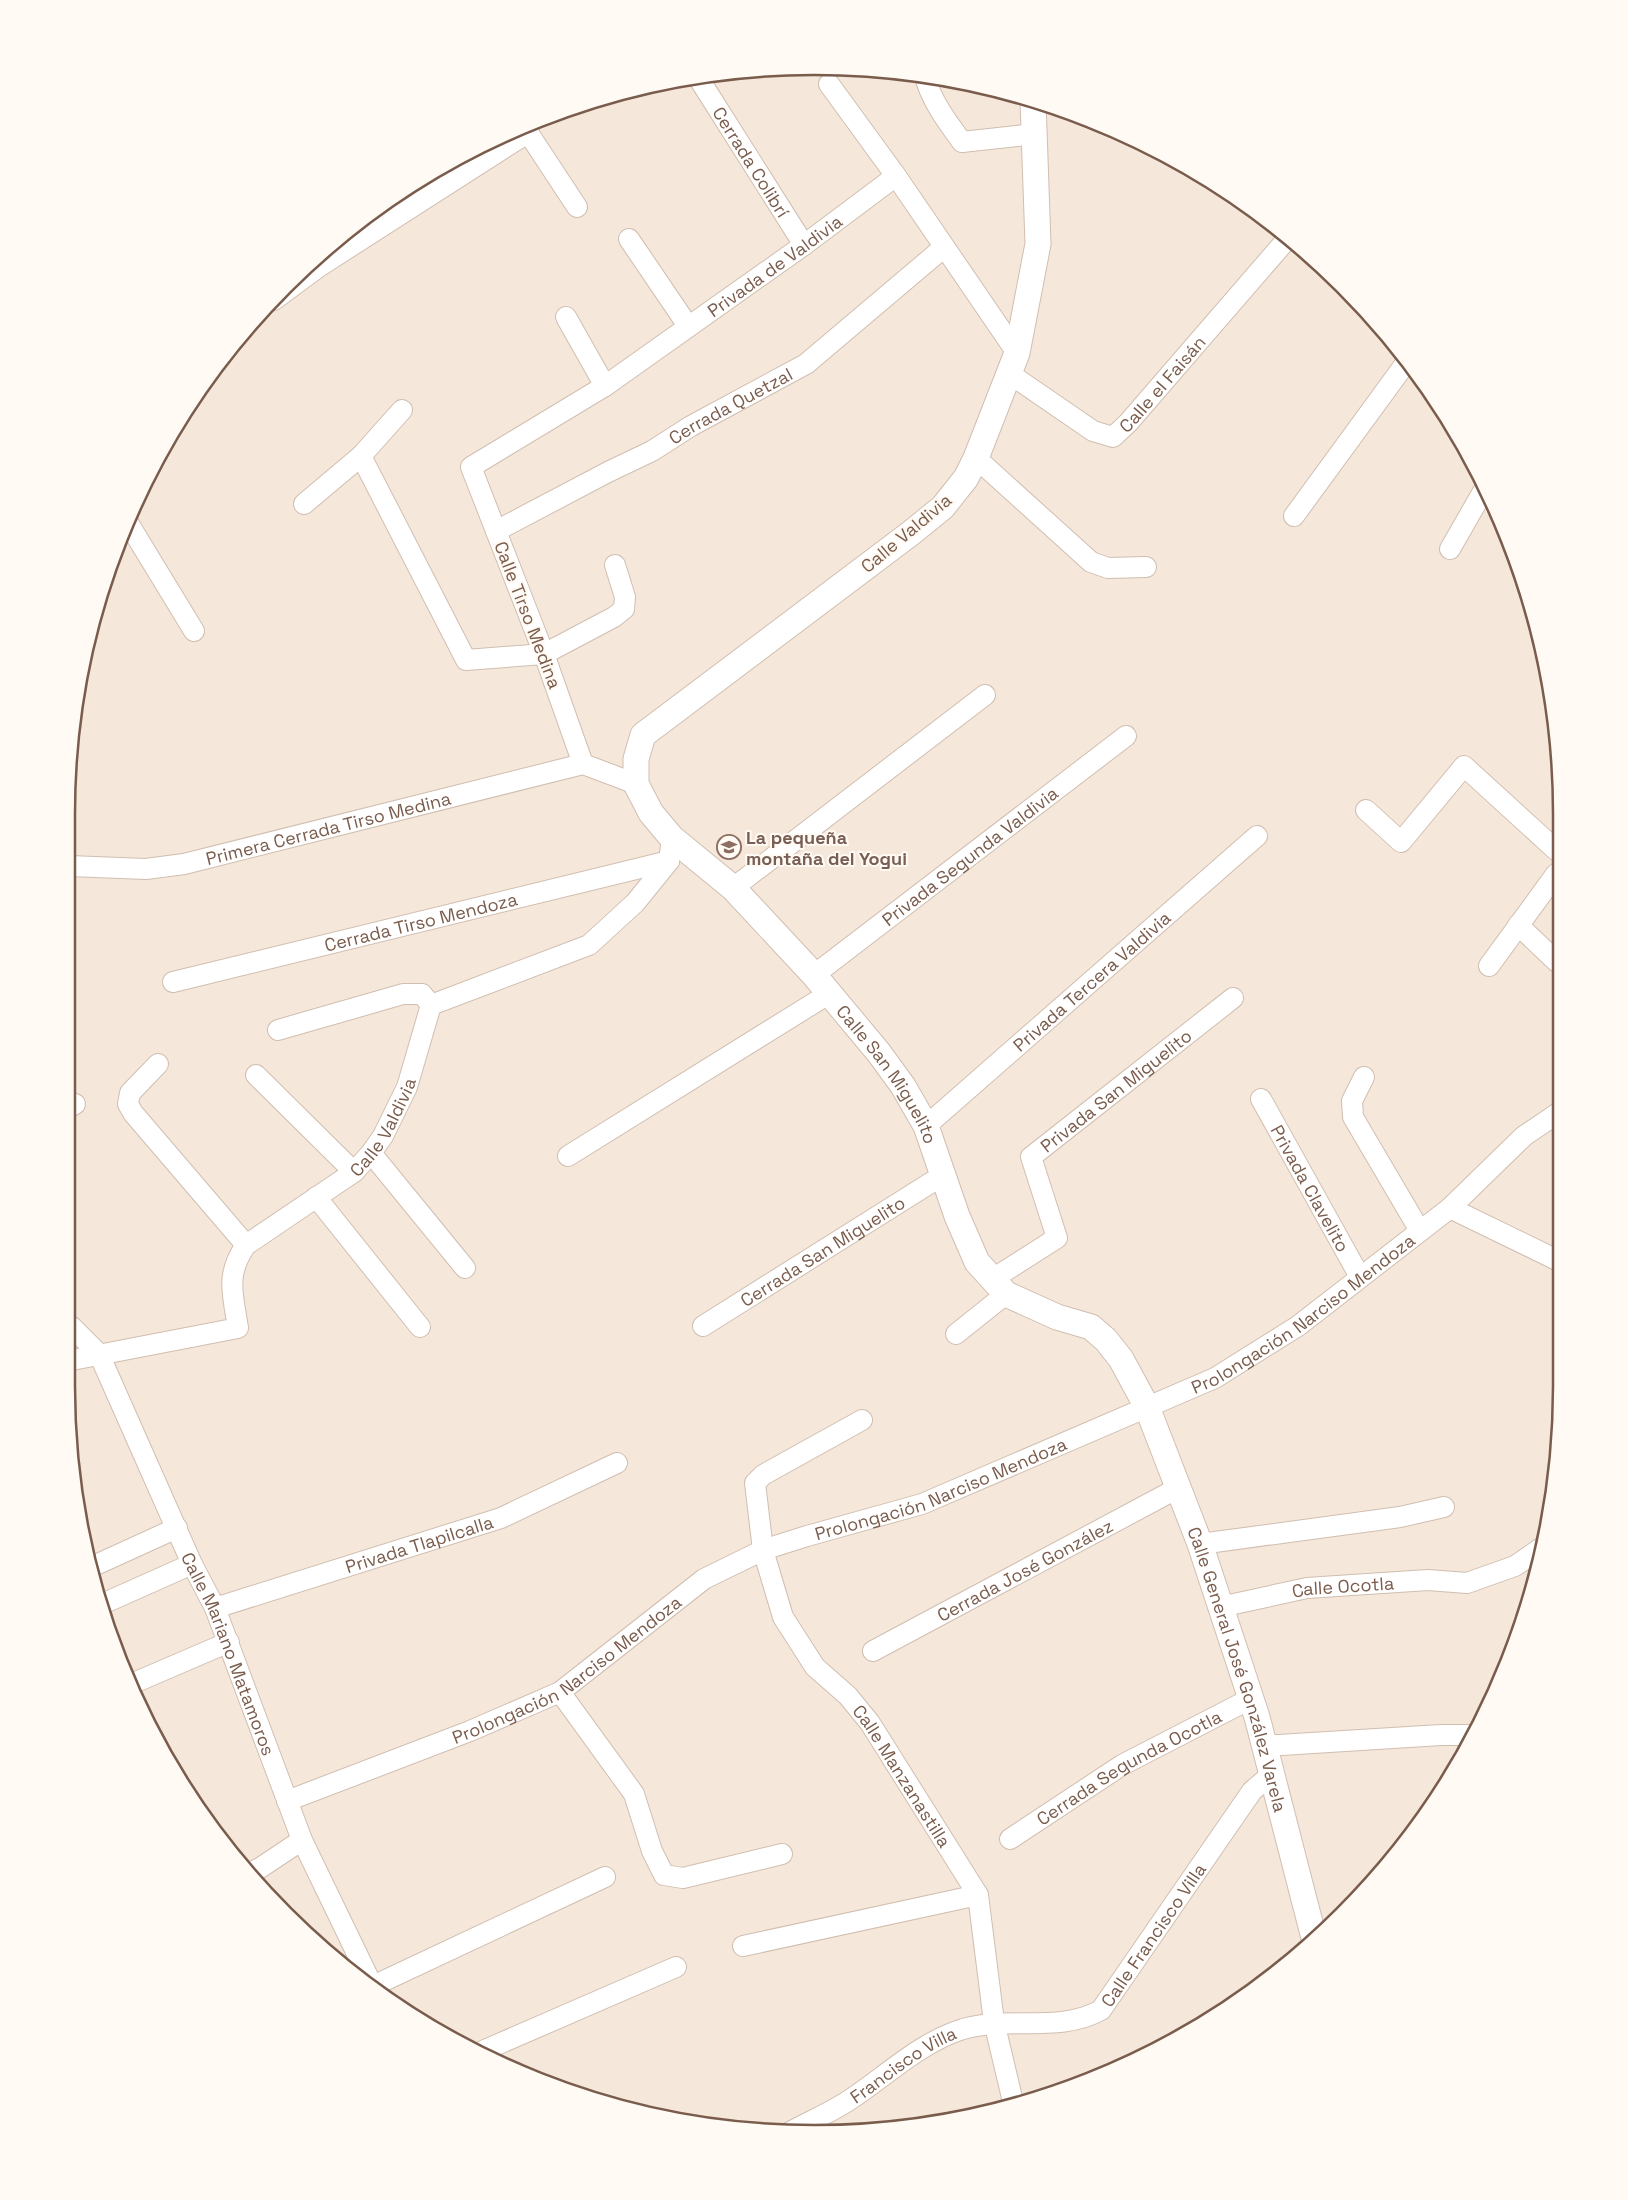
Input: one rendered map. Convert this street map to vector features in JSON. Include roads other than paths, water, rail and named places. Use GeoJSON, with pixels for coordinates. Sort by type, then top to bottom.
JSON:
{"type":"FeatureCollection","features":[{"type":"Feature","properties":{"kind":"street","name":"Cerrada Colibrí"},"geometry":{"type":"LineString","coordinates":[[701,84],[804,245]]}},
{"type":"Feature","properties":{"kind":"street"},"geometry":{"type":"LineString","coordinates":[[829,84],[896,176],[944,248],[1014,364]]}},
{"type":"Feature","properties":{"kind":"street"},"geometry":{"type":"LineString","coordinates":[[926,84],[947,121],[962,142],[1035,134]]}},
{"type":"Feature","properties":{"kind":"street","name":"Calle Valdivia"},"geometry":{"type":"LineString","coordinates":[[636,784],[636,759],[643,735],[936,512],[966,478],[1014,364],[1038,244],[1033,108]]}},
{"type":"Feature","properties":{"kind":"street"},"geometry":{"type":"LineString","coordinates":[[528,132],[577,207]]}},
{"type":"Feature","properties":{"kind":"street"},"geometry":{"type":"LineString","coordinates":[[326,259],[512,140]]}},
{"type":"Feature","properties":{"kind":"street","name":"Privada de Valdivia"},"geometry":{"type":"LineString","coordinates":[[471,467],[605,386],[804,245],[896,176]]}},
{"type":"Feature","properties":{"kind":"street"},"geometry":{"type":"LineString","coordinates":[[629,239],[688,326]]}},
{"type":"Feature","properties":{"kind":"street","name":"Calle el Faisán"},"geometry":{"type":"LineString","coordinates":[[1014,364],[1093,430],[1113,437],[1128,423],[1283,244]]}},
{"type":"Feature","properties":{"kind":"street","name":"Cerrada Quetzal"},"geometry":{"type":"LineString","coordinates":[[496,531],[608,472],[652,452],[691,426],[806,364],[944,248]]}},
{"type":"Feature","properties":{"kind":"street"},"geometry":{"type":"LineString","coordinates":[[566,317],[605,386]]}},
{"type":"Feature","properties":{"kind":"street"},"geometry":{"type":"LineString","coordinates":[[1294,516],[1403,368]]}},
{"type":"Feature","properties":{"kind":"street"},"geometry":{"type":"LineString","coordinates":[[304,504],[361,456],[402,410]]}},
{"type":"Feature","properties":{"kind":"street"},"geometry":{"type":"LineString","coordinates":[[361,456],[466,660],[544,654],[614,617],[624,609],[625,597],[614,565]]}},
{"type":"Feature","properties":{"kind":"street"},"geometry":{"type":"LineString","coordinates":[[976,458],[1091,562],[1108,568],[1146,566]]}},
{"type":"Feature","properties":{"kind":"street","name":"Calle Tirso Medina"},"geometry":{"type":"LineString","coordinates":[[471,467],[544,654],[583,764]]}},
{"type":"Feature","properties":{"kind":"street"},"geometry":{"type":"LineString","coordinates":[[1450,549],[1481,495]]}},
{"type":"Feature","properties":{"kind":"street"},"geometry":{"type":"LineString","coordinates":[[132,529],[194,631]]}},
{"type":"Feature","properties":{"kind":"street"},"geometry":{"type":"LineString","coordinates":[[732,888],[985,695]]}},
{"type":"Feature","properties":{"kind":"street","name":"Privada Segunda Valdivia"},"geometry":{"type":"LineString","coordinates":[[814,975],[1126,736]]}},
{"type":"Feature","properties":{"kind":"street"},"geometry":{"type":"LineString","coordinates":[[583,764],[636,784]]}},
{"type":"Feature","properties":{"kind":"street","name":"Primera Cerrada Tirso Medina"},"geometry":{"type":"LineString","coordinates":[[75,866],[146,869],[184,864],[583,764]]}},
{"type":"Feature","properties":{"kind":"street"},"geometry":{"type":"LineString","coordinates":[[1366,810],[1401,842],[1464,766],[1553,847]]}},
{"type":"Feature","properties":{"kind":"street","name":"Calle San Miguelito"},"geometry":{"type":"LineString","coordinates":[[636,784],[671,849],[732,888],[830,993],[903,1086],[926,1126],[977,1262],[998,1287],[1057,1317],[1092,1327],[1106,1340],[1121,1359],[1148,1407]]}},
{"type":"Feature","properties":{"kind":"street","name":"Privada Tercera Valdivia"},"geometry":{"type":"LineString","coordinates":[[926,1126],[1257,836]]}},
{"type":"Feature","properties":{"kind":"street"},"geometry":{"type":"LineString","coordinates":[[278,1030],[403,994],[422,994],[431,1005],[589,945],[635,904],[671,849]]}},
{"type":"Feature","properties":{"kind":"street","name":"Cerrada Tirso Mendoza"},"geometry":{"type":"LineString","coordinates":[[173,982],[671,849]]}},
{"type":"Feature","properties":{"kind":"street"},"geometry":{"type":"LineString","coordinates":[[1488,966],[1553,878]]}},
{"type":"Feature","properties":{"kind":"street"},"geometry":{"type":"LineString","coordinates":[[1518,925],[1553,958]]}},
{"type":"Feature","properties":{"kind":"street"},"geometry":{"type":"LineString","coordinates":[[568,1156],[830,993]]}},
{"type":"Feature","properties":{"kind":"street","name":"Privada San Miguelito"},"geometry":{"type":"LineString","coordinates":[[998,1287],[1057,1238],[1031,1157],[1234,998]]}},
{"type":"Feature","properties":{"kind":"street","name":"Calle Valdivia"},"geometry":{"type":"LineString","coordinates":[[75,1359],[238,1328],[231,1278],[237,1258],[246,1245],[354,1172],[371,1153],[383,1136],[407,1086],[431,1005]]}},
{"type":"Feature","properties":{"kind":"street"},"geometry":{"type":"LineString","coordinates":[[158,1064],[130,1093],[128,1104],[133,1113],[246,1245]]}},
{"type":"Feature","properties":{"kind":"street"},"geometry":{"type":"LineString","coordinates":[[256,1075],[354,1172]]}},
{"type":"Feature","properties":{"kind":"street"},"geometry":{"type":"LineString","coordinates":[[1364,1077],[1352,1101],[1353,1116],[1420,1231]]}},
{"type":"Feature","properties":{"kind":"street","name":"Privada Clavelito"},"geometry":{"type":"LineString","coordinates":[[1261,1099],[1360,1277]]}},
{"type":"Feature","properties":{"kind":"street","name":"Prolongación Narciso Mendoza"},"geometry":{"type":"LineString","coordinates":[[287,1801],[470,1731],[560,1692],[704,1580],[763,1550],[922,1504],[1083,1433],[1215,1378],[1298,1326],[1450,1208],[1524,1136],[1553,1117]]}},
{"type":"Feature","properties":{"kind":"street"},"geometry":{"type":"LineString","coordinates":[[371,1153],[465,1268]]}},
{"type":"Feature","properties":{"kind":"street","name":"Cerrada San Miguelito"},"geometry":{"type":"LineString","coordinates":[[703,1326],[943,1175]]}},
{"type":"Feature","properties":{"kind":"street"},"geometry":{"type":"LineString","coordinates":[[316,1197],[420,1326]]}},
{"type":"Feature","properties":{"kind":"street"},"geometry":{"type":"LineString","coordinates":[[1450,1208],[1553,1258]]}},
{"type":"Feature","properties":{"kind":"street"},"geometry":{"type":"LineString","coordinates":[[956,1334],[998,1287]]}},
{"type":"Feature","properties":{"kind":"street","name":"Calle Mariano Matamoros"},"geometry":{"type":"LineString","coordinates":[[75,1330],[99,1354],[178,1528],[192,1564],[215,1608],[302,1840],[367,1974]]}},
{"type":"Feature","properties":{"kind":"street","name":"Calle General José González Varela"},"geometry":{"type":"LineString","coordinates":[[1148,1407],[1200,1544],[1250,1699],[1272,1774],[1312,1932]]}},
{"type":"Feature","properties":{"kind":"street","name":"Calle Manzanastilla"},"geometry":{"type":"LineString","coordinates":[[862,1420],[763,1475],[755,1483],[763,1550],[782,1617],[815,1667],[848,1696],[870,1723],[978,1895],[994,2022],[1012,2098]]}},
{"type":"Feature","properties":{"kind":"street","name":"Privada Tlapilcalla"},"geometry":{"type":"LineString","coordinates":[[215,1608],[501,1518],[617,1463]]}},
{"type":"Feature","properties":{"kind":"street","name":"Cerrada José González"},"geometry":{"type":"LineString","coordinates":[[873,1651],[1178,1488]]}},
{"type":"Feature","properties":{"kind":"street"},"geometry":{"type":"LineString","coordinates":[[1200,1544],[1400,1517],[1444,1507]]}},
{"type":"Feature","properties":{"kind":"street"},"geometry":{"type":"LineString","coordinates":[[97,1565],[178,1528]]}},
{"type":"Feature","properties":{"kind":"street","name":"Calle Ocotla"},"geometry":{"type":"LineString","coordinates":[[1220,1607],[1307,1588],[1428,1580],[1467,1582],[1515,1566],[1533,1554]]}},
{"type":"Feature","properties":{"kind":"street"},"geometry":{"type":"LineString","coordinates":[[107,1602],[192,1564]]}},
{"type":"Feature","properties":{"kind":"street"},"geometry":{"type":"LineString","coordinates":[[137,1682],[228,1642]]}},
{"type":"Feature","properties":{"kind":"street"},"geometry":{"type":"LineString","coordinates":[[560,1692],[634,1794],[644,1821],[652,1852],[664,1875],[683,1878],[782,1854]]}},
{"type":"Feature","properties":{"kind":"street","name":"Cerrada Segunda Ocotla"},"geometry":{"type":"LineString","coordinates":[[1010,1839],[1122,1765],[1250,1699]]}},
{"type":"Feature","properties":{"kind":"street"},"geometry":{"type":"LineString","coordinates":[[1264,1746],[1465,1735]]}},
{"type":"Feature","properties":{"kind":"street","name":"Calle Francisco Villa"},"geometry":{"type":"LineString","coordinates":[[994,2022],[1068,2022],[1087,2018],[1101,2010],[1252,1791],[1272,1774]]}},
{"type":"Feature","properties":{"kind":"street"},"geometry":{"type":"LineString","coordinates":[[256,1870],[302,1840]]}},
{"type":"Feature","properties":{"kind":"street"},"geometry":{"type":"LineString","coordinates":[[380,1984],[605,1877]]}},
{"type":"Feature","properties":{"kind":"street"},"geometry":{"type":"LineString","coordinates":[[743,1946],[978,1895]]}},
{"type":"Feature","properties":{"kind":"street"},"geometry":{"type":"LineString","coordinates":[[487,2049],[676,1967]]}},
{"type":"Feature","properties":{"kind":"street","name":"Francisco Villa"},"geometry":{"type":"LineString","coordinates":[[804,2125],[849,2101],[932,2042],[963,2030],[994,2022]]}},
{"type":"Feature","properties":{"kind":"place","name":"La pequeña montaña del Yogui"},"geometry":{"type":"Point","coordinates":[729,847]}}]}
